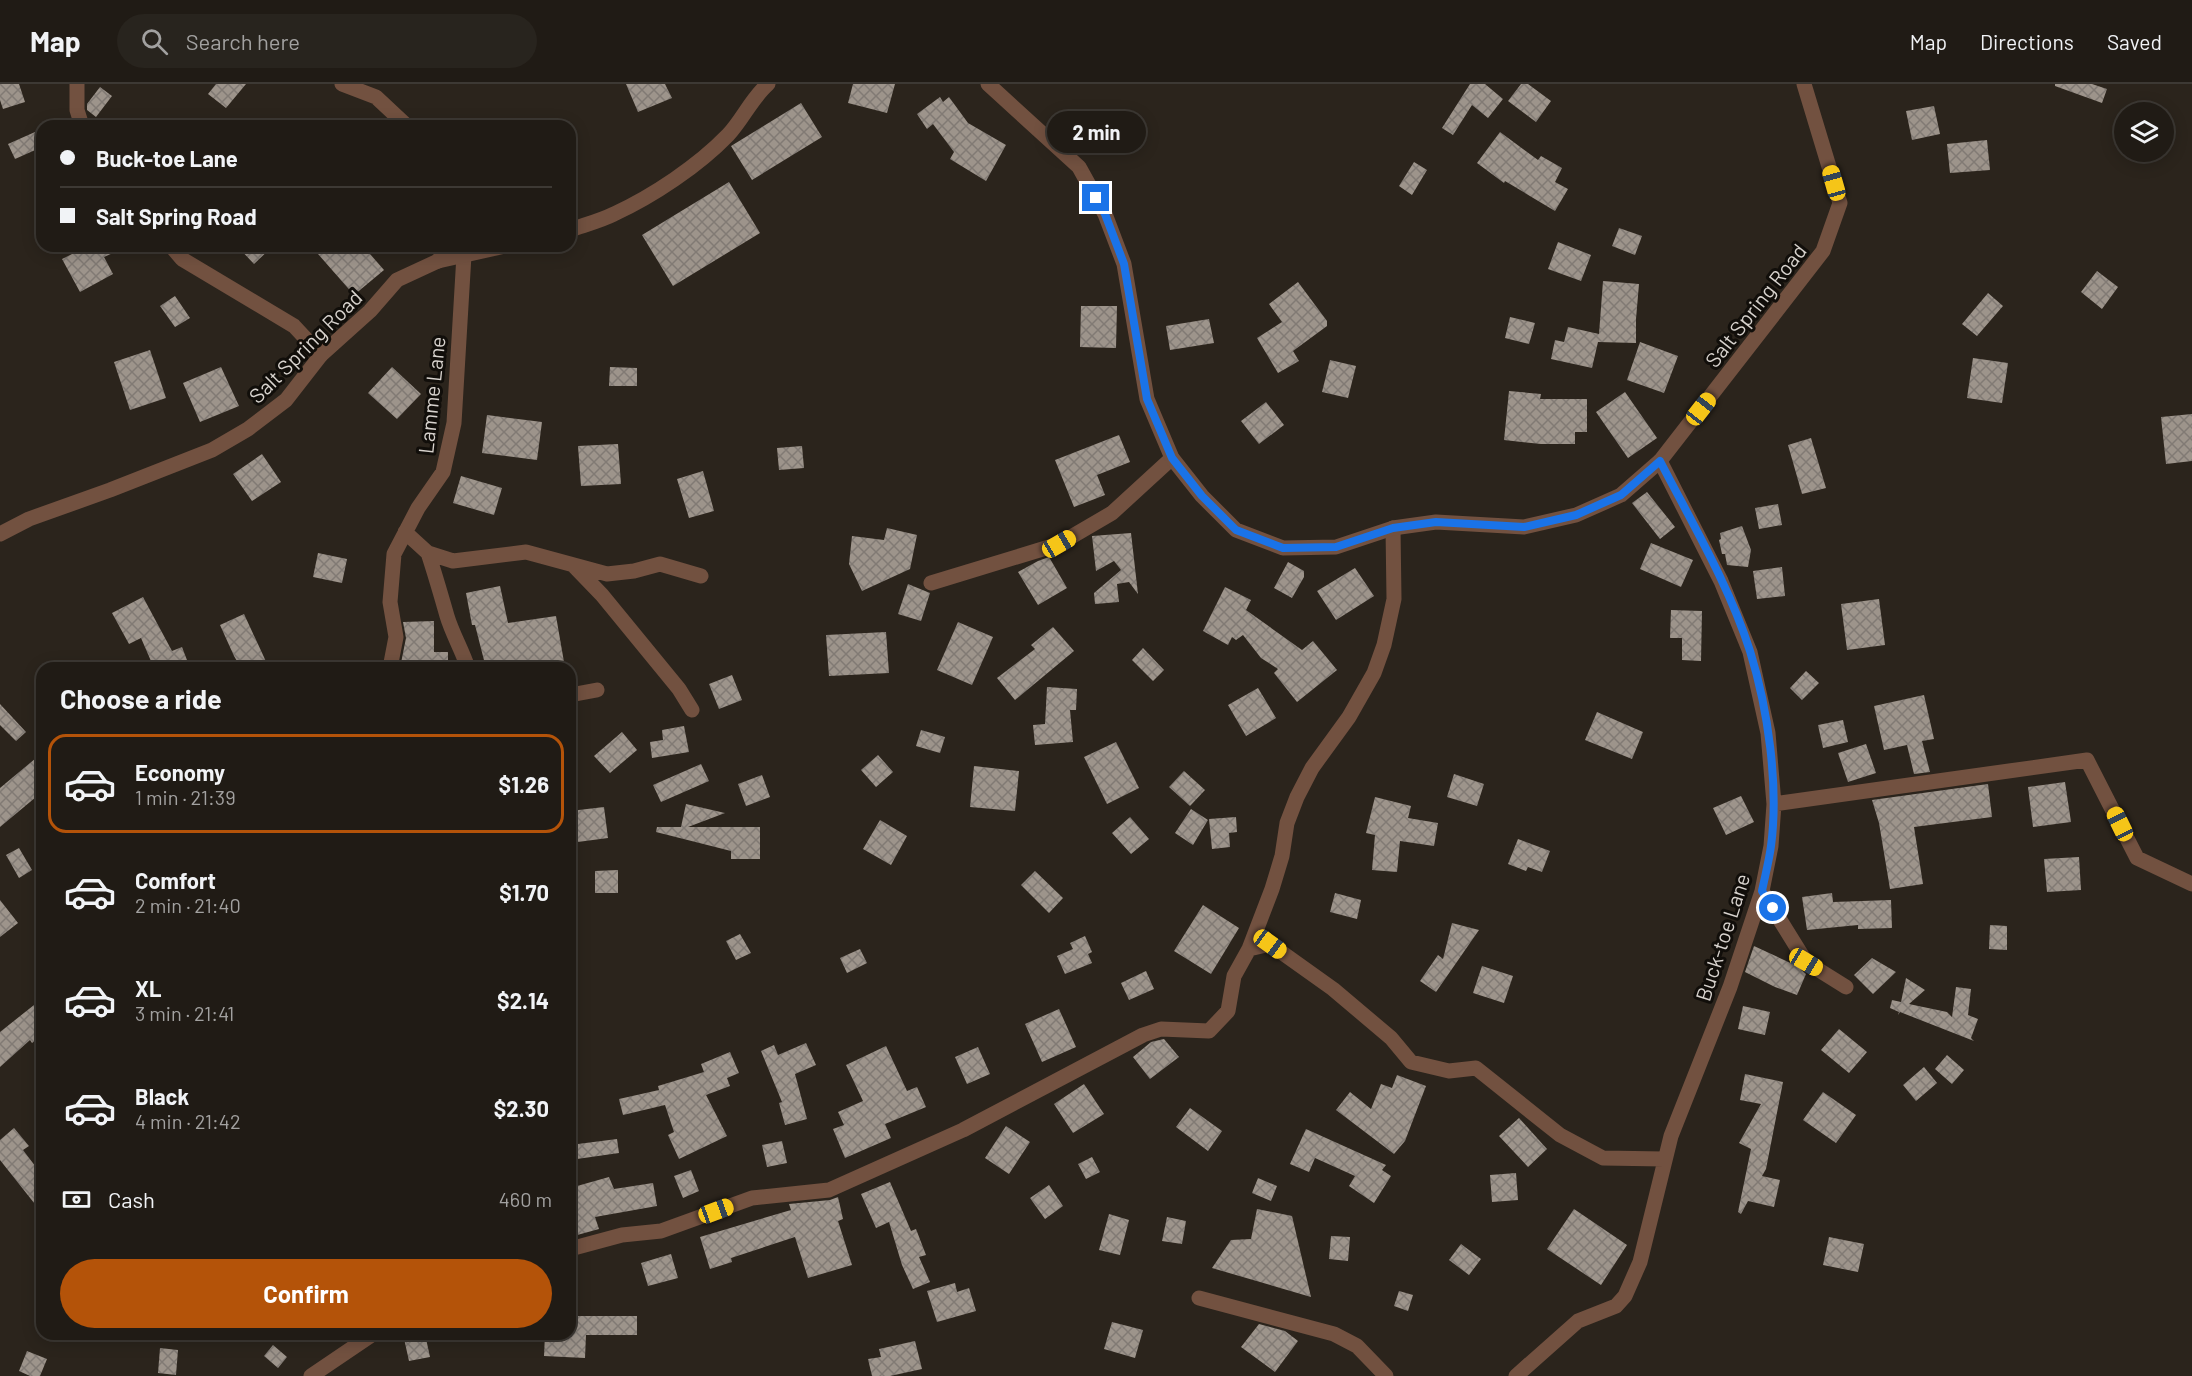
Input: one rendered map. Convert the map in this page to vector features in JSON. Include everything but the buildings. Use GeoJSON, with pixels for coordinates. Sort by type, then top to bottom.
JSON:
{"type":"FeatureCollection","features":[{"type":"Feature","properties":{"kind":"street"},"geometry":{"type":"LineString","coordinates":[[77,84],[77,110],[80,120]]}},
{"type":"Feature","properties":{"kind":"street"},"geometry":{"type":"LineString","coordinates":[[342,84],[376,97],[401,120]]}},
{"type":"Feature","properties":{"kind":"street"},"geometry":{"type":"LineString","coordinates":[[576,228],[613,215],[655,191],[701,160],[729,134],[757,94],[768,84]]}},
{"type":"Feature","properties":{"kind":"street","name":"Salt Spring Road"},"geometry":{"type":"LineString","coordinates":[[988,84],[1079,167],[1105,214],[1124,264],[1147,399],[1172,458],[1202,496],[1236,530],[1283,548],[1336,547],[1393,528],[1436,522],[1524,527],[1576,515],[1621,495],[1660,461],[1823,251],[1840,203],[1804,84]]}},
{"type":"Feature","properties":{"kind":"street"},"geometry":{"type":"LineString","coordinates":[[176,252],[182,259],[294,326],[321,355]]}},
{"type":"Feature","properties":{"kind":"street"},"geometry":{"type":"LineString","coordinates":[[438,261],[445,252]]}},
{"type":"Feature","properties":{"kind":"street","name":"Salt Spring Road"},"geometry":{"type":"LineString","coordinates":[[0,534],[29,519],[212,450],[248,429],[286,400],[321,355],[370,311],[397,279],[438,261],[478,252]]}},
{"type":"Feature","properties":{"kind":"street","name":"Lamme Lane"},"geometry":{"type":"LineString","coordinates":[[391,662],[396,637],[390,602],[394,555],[418,508],[444,472],[454,423],[465,255]]}},
{"type":"Feature","properties":{"kind":"street"},"geometry":{"type":"LineString","coordinates":[[930,583],[1059,544],[1113,513],[1172,458]]}},
{"type":"Feature","properties":{"kind":"street","name":"Buck-toe Lane"},"geometry":{"type":"LineString","coordinates":[[1516,1376],[1578,1321],[1616,1306],[1625,1296],[1634,1279],[1641,1262],[1671,1136],[1730,987],[1762,891],[1771,846],[1774,804],[1768,733],[1750,652],[1721,581],[1660,461]]}},
{"type":"Feature","properties":{"kind":"street"},"geometry":{"type":"LineString","coordinates":[[576,1246],[622,1235],[661,1231],[752,1198],[829,1190],[963,1131],[1143,1035],[1161,1029],[1209,1031],[1228,1011],[1234,976],[1249,949],[1272,889],[1282,856],[1287,823],[1298,797],[1312,768],[1349,717],[1374,673],[1384,645],[1395,598],[1393,528]]}},
{"type":"Feature","properties":{"kind":"street"},"geometry":{"type":"LineString","coordinates":[[405,532],[428,553],[453,561],[526,552],[607,574],[634,571],[660,564],[701,576]]}},
{"type":"Feature","properties":{"kind":"street"},"geometry":{"type":"LineString","coordinates":[[428,553],[444,600],[447,617],[466,662]]}},
{"type":"Feature","properties":{"kind":"street"},"geometry":{"type":"LineString","coordinates":[[575,567],[602,595],[679,689],[692,710]]}},
{"type":"Feature","properties":{"kind":"street"},"geometry":{"type":"LineString","coordinates":[[576,693],[597,690]]}},
{"type":"Feature","properties":{"kind":"street"},"geometry":{"type":"LineString","coordinates":[[1774,804],[2087,760],[2137,858],[2192,884]]}},
{"type":"Feature","properties":{"kind":"street"},"geometry":{"type":"LineString","coordinates":[[1762,891],[1806,962],[1846,987]]}},
{"type":"Feature","properties":{"kind":"street"},"geometry":{"type":"LineString","coordinates":[[1249,949],[1270,944],[1341,996],[1391,1038],[1411,1062],[1449,1071],[1476,1068],[1560,1135],[1603,1158],[1664,1159]]}},
{"type":"Feature","properties":{"kind":"street"},"geometry":{"type":"LineString","coordinates":[[1199,1298],[1334,1334],[1357,1346],[1386,1376]]}},
{"type":"Feature","properties":{"kind":"street"},"geometry":{"type":"LineString","coordinates":[[311,1376],[364,1340]]}},
{"type":"Feature","properties":{"kind":"route"},"geometry":{"type":"LineString","coordinates":[[1096,198],[1105,214],[1124,264],[1147,399],[1172,458],[1202,496],[1236,530],[1283,548],[1336,547],[1393,528],[1436,522],[1524,527],[1576,515],[1621,495],[1660,461],[1721,581],[1750,652],[1768,733],[1774,804],[1771,846],[1762,891],[1773,908]]}}]}
